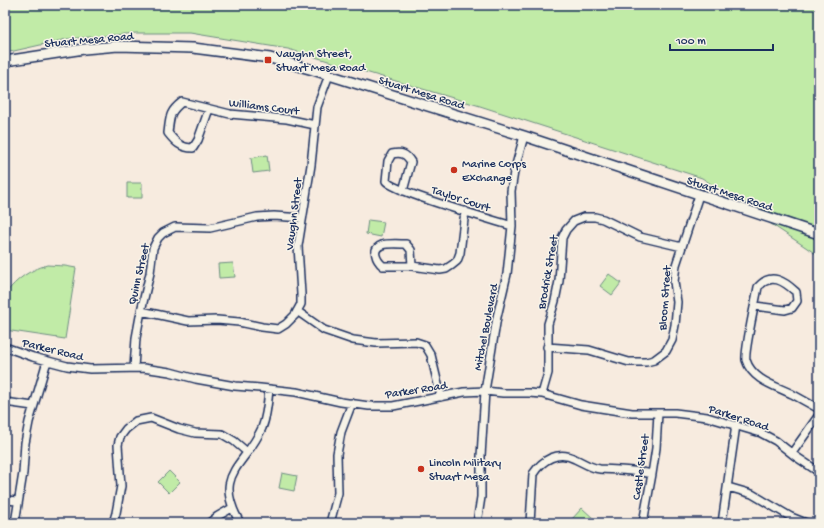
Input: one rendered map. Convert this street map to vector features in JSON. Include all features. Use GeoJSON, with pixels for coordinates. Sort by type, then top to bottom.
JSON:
{"type":"FeatureCollection","features":[{"type":"Feature","properties":{"kind":"main road","name":"Stuart Mesa Road"},"geometry":{"type":"LineString","coordinates":[[5,61],[84,49],[118,46],[193,48],[270,58],[524,136],[699,196],[819,234]]}},
{"type":"Feature","properties":{"kind":"street","name":"Vaughn Street"},"geometry":{"type":"LineString","coordinates":[[297,311],[301,304],[298,246],[311,165],[317,107],[329,75]]}},
{"type":"Feature","properties":{"kind":"street","name":"Williams Court"},"geometry":{"type":"LineString","coordinates":[[209,109],[198,140],[193,148],[184,148],[175,142],[168,133],[170,115],[174,108],[182,102],[230,114],[287,119],[315,125]]}},
{"type":"Feature","properties":{"kind":"street","name":"Mitchel Boulevard"},"geometry":{"type":"LineString","coordinates":[[477,523],[481,496],[484,391],[497,317],[507,274],[512,226],[511,191],[514,172],[524,136]]}},
{"type":"Feature","properties":{"kind":"street","name":"Taylor Court"},"geometry":{"type":"LineString","coordinates":[[403,190],[411,162],[407,156],[402,153],[392,154],[388,161],[386,182],[389,185],[403,190],[465,211],[512,226]]}},
{"type":"Feature","properties":{"kind":"street","name":"Bloom Street"},"geometry":{"type":"LineString","coordinates":[[547,346],[589,350],[629,362],[646,362],[654,360],[666,351],[672,340],[677,302],[674,282],[676,265],[699,196]]}},
{"type":"Feature","properties":{"kind":"street"},"geometry":{"type":"LineString","coordinates":[[412,266],[411,250],[406,244],[382,245],[377,249],[375,254],[376,258],[383,266],[412,266],[440,270],[446,269],[457,261],[460,254],[465,211]]}},
{"type":"Feature","properties":{"kind":"street","name":"Quinn Street"},"geometry":{"type":"LineString","coordinates":[[134,368],[136,338],[150,273],[153,248],[158,238],[163,233],[175,227],[210,228],[257,217],[274,216],[302,218]]}},
{"type":"Feature","properties":{"kind":"street","name":"Brodrick Street"},"geometry":{"type":"LineString","coordinates":[[542,394],[548,373],[548,324],[556,301],[562,238],[566,230],[574,221],[584,217],[595,217],[603,219],[640,237],[682,247]]}},
{"type":"Feature","properties":{"kind":"street"},"geometry":{"type":"LineString","coordinates":[[755,306],[785,310],[792,308],[797,301],[796,292],[783,282],[773,278],[764,280],[758,287],[745,359],[751,369],[766,382],[819,410]]}},
{"type":"Feature","properties":{"kind":"street"},"geometry":{"type":"LineString","coordinates":[[141,311],[188,321],[217,320],[240,322],[278,329],[286,324],[297,311],[324,330],[353,340],[376,343],[416,342],[426,345],[431,355],[441,397]]}},
{"type":"Feature","properties":{"kind":"street","name":"Parker Road"},"geometry":{"type":"LineString","coordinates":[[5,348],[67,366],[90,369],[134,368],[170,372],[201,380],[235,386],[296,392],[369,406],[394,406],[464,392],[484,391],[542,394],[582,405],[632,413],[675,413],[707,417],[762,433],[776,441],[819,472]]}},
{"type":"Feature","properties":{"kind":"street"},"geometry":{"type":"LineString","coordinates":[[15,523],[23,473],[25,443],[47,361]]}},
{"type":"Feature","properties":{"kind":"street"},"geometry":{"type":"LineString","coordinates":[[240,523],[232,508],[229,492],[230,478],[236,465],[253,444],[263,427],[268,405],[269,389]]}},
{"type":"Feature","properties":{"kind":"street"},"geometry":{"type":"LineString","coordinates":[[5,402],[34,406]]}},
{"type":"Feature","properties":{"kind":"street"},"geometry":{"type":"LineString","coordinates":[[330,523],[338,494],[337,454],[341,432],[352,403]]}},
{"type":"Feature","properties":{"kind":"street","name":"Castle Street"},"geometry":{"type":"LineString","coordinates":[[643,523],[656,448],[658,413]]}},
{"type":"Feature","properties":{"kind":"street"},"geometry":{"type":"LineString","coordinates":[[792,454],[819,415]]}},
{"type":"Feature","properties":{"kind":"street"},"geometry":{"type":"LineString","coordinates":[[113,523],[121,486],[118,445],[120,437],[126,429],[136,421],[151,418],[179,429],[195,433],[222,434],[234,441],[247,452]]}},
{"type":"Feature","properties":{"kind":"street"},"geometry":{"type":"LineString","coordinates":[[722,523],[736,425]]}},
{"type":"Feature","properties":{"kind":"street"},"geometry":{"type":"LineString","coordinates":[[530,523],[533,474],[538,467],[549,458],[563,456],[574,458],[586,466],[599,469],[639,471],[652,474]]}},
{"type":"Feature","properties":{"kind":"street"},"geometry":{"type":"LineString","coordinates":[[728,487],[752,494],[791,517],[806,523]]}},
{"type":"Feature","properties":{"kind":"street"},"geometry":{"type":"LineString","coordinates":[[5,500],[18,501]]}},
{"type":"Feature","properties":{"kind":"street"},"geometry":{"type":"LineString","coordinates":[[209,523],[232,508]]}},
{"type":"Feature","properties":{"kind":"green space"},"geometry":{"type":"Polygon","coordinates":[[[5,5],[819,5],[819,256],[702,178],[480,106],[288,49],[190,33],[136,33],[67,39],[5,53],[5,5]]]}},
{"type":"Feature","properties":{"kind":"green space"},"geometry":{"type":"Polygon","coordinates":[[[267,155],[269,171],[253,173],[251,158],[267,155]]]}},
{"type":"Feature","properties":{"kind":"green space"},"geometry":{"type":"Polygon","coordinates":[[[127,183],[142,183],[142,198],[127,198],[127,183]]]}},
{"type":"Feature","properties":{"kind":"green space"},"geometry":{"type":"Polygon","coordinates":[[[368,220],[384,222],[381,237],[366,234],[368,220]]]}},
{"type":"Feature","properties":{"kind":"green space"},"geometry":{"type":"Polygon","coordinates":[[[233,263],[235,277],[219,278],[218,264],[233,263]]]}},
{"type":"Feature","properties":{"kind":"green space"},"geometry":{"type":"Polygon","coordinates":[[[47,265],[76,268],[65,339],[5,330],[5,294],[24,276],[47,265]]]}},
{"type":"Feature","properties":{"kind":"green space"},"geometry":{"type":"Polygon","coordinates":[[[609,274],[621,283],[612,295],[600,286],[609,274]]]}},
{"type":"Feature","properties":{"kind":"green space"},"geometry":{"type":"Polygon","coordinates":[[[169,471],[180,482],[169,493],[158,482],[169,471]]]}},
{"type":"Feature","properties":{"kind":"green space"},"geometry":{"type":"Polygon","coordinates":[[[282,473],[297,476],[294,491],[279,488],[282,473]]]}},
{"type":"Feature","properties":{"kind":"green space"},"geometry":{"type":"Polygon","coordinates":[[[582,508],[594,519],[590,523],[576,523],[572,519],[582,508]]]}},
{"type":"Feature","properties":{"kind":"place","name":"Vaughn Street, Stuart Mesa Road"},"geometry":{"type":"Point","coordinates":[268,60]}},
{"type":"Feature","properties":{"kind":"place","name":"Marine Corps Exchange"},"geometry":{"type":"Point","coordinates":[454,170]}},
{"type":"Feature","properties":{"kind":"place","name":"Lincoln Military Stuart Mesa"},"geometry":{"type":"Point","coordinates":[421,469]}}]}
